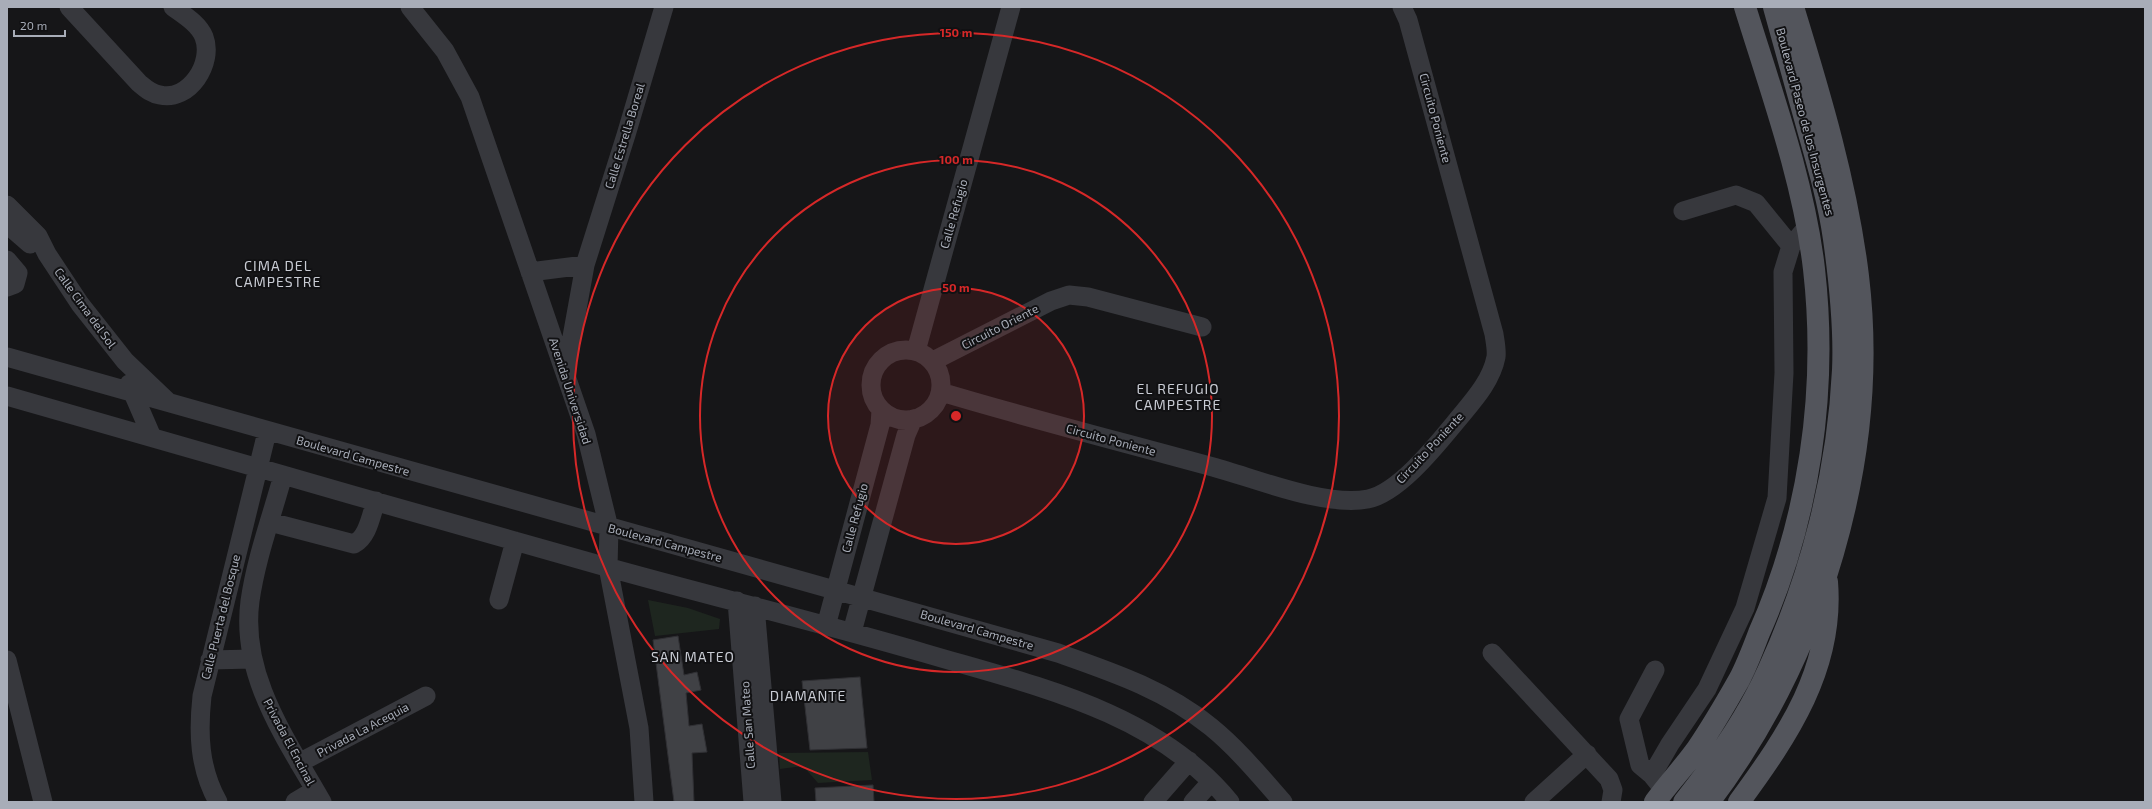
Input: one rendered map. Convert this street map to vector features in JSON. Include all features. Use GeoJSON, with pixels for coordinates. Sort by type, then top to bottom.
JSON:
{"type":"FeatureCollection","features":[{"type":"Feature","properties":{"kind":"main road"},"geometry":{"type":"LineString","coordinates":[[1657,789],[1696,749],[1740,678],[1760,633],[1791,551],[1808,472],[1814,428],[1817,386],[1817,318],[1814,269],[1807,227],[1784,132],[1745,7]]}},
{"type":"Feature","properties":{"kind":"main road","name":"Boulevard Paseo de los Insurgentes"},"geometry":{"type":"LineString","coordinates":[[1709,802],[1741,758],[1766,716],[1793,637],[1798,595],[1824,506],[1833,462],[1840,412],[1843,354],[1840,284],[1827,201],[1774,7]]}},
{"type":"Feature","properties":{"kind":"main road","name":"Boulevard Paseo de los Insurgentes"},"geometry":{"type":"LineString","coordinates":[[1684,802],[1725,746],[1768,672],[1793,637],[1826,573],[1844,516],[1853,467],[1861,391],[1862,316],[1859,278],[1846,203],[1830,131],[1793,7]]}},
{"type":"Feature","properties":{"kind":"main road"},"geometry":{"type":"LineString","coordinates":[[1739,802],[1782,741],[1802,705],[1819,664],[1826,634],[1829,606],[1826,573]]}},
{"type":"Feature","properties":{"kind":"main road"},"geometry":{"type":"LineString","coordinates":[[1760,633],[1771,631],[1793,637],[1810,645],[1816,651],[1819,664]]}},
{"type":"Feature","properties":{"kind":"street"},"geometry":{"type":"LineString","coordinates":[[69,7],[138,83],[152,93],[161,96],[177,95],[194,82],[203,68],[206,47],[204,36],[195,23],[173,7]]}},
{"type":"Feature","properties":{"kind":"street","name":"Avenida Universidad"},"geometry":{"type":"LineString","coordinates":[[410,7],[445,51],[470,97],[586,434],[609,528],[608,567],[639,728],[644,802]]}},
{"type":"Feature","properties":{"kind":"street","name":"Calle Estrella Boreal"},"geometry":{"type":"LineString","coordinates":[[565,372],[585,265],[664,7]]}},
{"type":"Feature","properties":{"kind":"street","name":"Calle Refugio"},"geometry":{"type":"LineString","coordinates":[[916,351],[1011,7]]}},
{"type":"Feature","properties":{"kind":"street","name":"Circuito Poniente"},"geometry":{"type":"LineString","coordinates":[[941,392],[1022,417],[1214,467],[1314,496],[1347,501],[1369,499],[1388,492],[1403,479],[1439,441],[1475,397],[1488,380],[1496,356],[1494,334],[1408,20],[1402,7]]}},
{"type":"Feature","properties":{"kind":"street"},"geometry":{"type":"LineString","coordinates":[[1683,211],[1736,195],[1756,203],[1791,246]]}},
{"type":"Feature","properties":{"kind":"street","name":"Calle Cima del Sol"},"geometry":{"type":"LineString","coordinates":[[7,205],[38,236],[47,254],[80,304],[125,361],[168,402]]}},
{"type":"Feature","properties":{"kind":"street","name":"Calle Cima del Sol"},"geometry":{"type":"LineString","coordinates":[[7,224],[29,244],[47,254]]}},
{"type":"Feature","properties":{"kind":"street"},"geometry":{"type":"LineString","coordinates":[[1657,789],[1670,744],[1707,689],[1745,608],[1777,498],[1784,373],[1783,272],[1791,246],[1807,227]]}},
{"type":"Feature","properties":{"kind":"street"},"geometry":{"type":"LineString","coordinates":[[7,260],[18,273],[15,284],[7,287]]}},
{"type":"Feature","properties":{"kind":"street"},"geometry":{"type":"LineString","coordinates":[[530,272],[585,265]]}},
{"type":"Feature","properties":{"kind":"street","name":"Circuito Oriente"},"geometry":{"type":"LineString","coordinates":[[932,361],[1051,301],[1069,295],[1114,302],[1202,327]]}},
{"type":"Feature","properties":{"kind":"street"},"geometry":{"type":"LineString","coordinates":[[903,350],[916,351],[932,361],[939,371],[942,382],[941,392],[931,410],[922,416],[913,419],[896,418],[882,410],[874,399],[871,386],[873,373],[880,361],[890,354],[903,350]]}},
{"type":"Feature","properties":{"kind":"street","name":"Boulevard Campestre"},"geometry":{"type":"LineString","coordinates":[[7,357],[168,402],[267,432],[1058,653],[1125,676],[1173,700],[1211,727],[1243,756],[1283,802]]}},
{"type":"Feature","properties":{"kind":"street","name":"Calle Cima del Sol"},"geometry":{"type":"LineString","coordinates":[[125,361],[131,392],[152,437]]}},
{"type":"Feature","properties":{"kind":"street"},"geometry":{"type":"LineString","coordinates":[[7,396],[608,567],[852,632],[1013,679],[1087,704],[1165,743],[1189,761],[1212,782],[1230,802]]}},
{"type":"Feature","properties":{"kind":"street","name":"Calle Refugio"},"geometry":{"type":"LineString","coordinates":[[826,626],[880,425],[882,410]]}},
{"type":"Feature","properties":{"kind":"street"},"geometry":{"type":"LineString","coordinates":[[852,632],[906,435],[913,419]]}},
{"type":"Feature","properties":{"kind":"street","name":"Calle Puerta del Bosque"},"geometry":{"type":"LineString","coordinates":[[218,802],[210,789],[204,767],[199,728],[202,696],[267,432]]}},
{"type":"Feature","properties":{"kind":"street","name":"Calle Puerta del Bosque"},"geometry":{"type":"LineString","coordinates":[[252,659],[248,630],[250,601],[283,475]]}},
{"type":"Feature","properties":{"kind":"street"},"geometry":{"type":"LineString","coordinates":[[270,522],[354,544],[362,538],[366,531],[376,501]]}},
{"type":"Feature","properties":{"kind":"street"},"geometry":{"type":"LineString","coordinates":[[499,600],[515,540]]}},
{"type":"Feature","properties":{"kind":"street","name":"Calle San Mateo"},"geometry":{"type":"LineString","coordinates":[[746,603],[760,768],[772,802]]}},
{"type":"Feature","properties":{"kind":"street"},"geometry":{"type":"LineString","coordinates":[[1492,653],[1609,779],[1613,790],[1611,802]]}},
{"type":"Feature","properties":{"kind":"street"},"geometry":{"type":"LineString","coordinates":[[210,660],[252,659]]}},
{"type":"Feature","properties":{"kind":"street","name":"Privada El Encinal"},"geometry":{"type":"LineString","coordinates":[[252,659],[261,689],[275,721],[318,796]]}},
{"type":"Feature","properties":{"kind":"street"},"geometry":{"type":"LineString","coordinates":[[7,660],[43,802]]}},
{"type":"Feature","properties":{"kind":"street"},"geometry":{"type":"LineString","coordinates":[[1655,670],[1629,719],[1640,765],[1657,789]]}},
{"type":"Feature","properties":{"kind":"street","name":"Privada La Acequia"},"geometry":{"type":"LineString","coordinates":[[299,763],[426,696]]}},
{"type":"Feature","properties":{"kind":"street"},"geometry":{"type":"LineString","coordinates":[[1534,802],[1587,754]]}},
{"type":"Feature","properties":{"kind":"street"},"geometry":{"type":"LineString","coordinates":[[1153,802],[1189,761]]}},
{"type":"Feature","properties":{"kind":"street","name":"Calle San Mateo"},"geometry":{"type":"LineString","coordinates":[[753,802],[760,768]]}},
{"type":"Feature","properties":{"kind":"street"},"geometry":{"type":"LineString","coordinates":[[1193,802],[1212,782]]}},
{"type":"Feature","properties":{"kind":"street"},"geometry":{"type":"LineString","coordinates":[[1169,785],[1189,802]]}},
{"type":"Feature","properties":{"kind":"street"},"geometry":{"type":"LineString","coordinates":[[295,802],[318,796]]}},
{"type":"Feature","properties":{"kind":"shaded area"},"geometry":{"type":"Polygon","coordinates":[[[648,600],[688,608],[720,619],[719,629],[655,636],[648,600]]]}},
{"type":"Feature","properties":{"kind":"shaded area"},"geometry":{"type":"Polygon","coordinates":[[[868,752],[872,780],[818,783],[803,766],[780,769],[779,753],[868,752]]]}},
{"type":"Feature","properties":{"kind":"building"},"geometry":{"type":"Polygon","coordinates":[[[678,636],[684,675],[697,672],[701,690],[686,693],[689,726],[702,724],[707,752],[692,753],[694,802],[674,802],[653,640],[678,636]]]}},
{"type":"Feature","properties":{"kind":"building"},"geometry":{"type":"Polygon","coordinates":[[[860,677],[867,748],[810,750],[802,681],[860,677]]]}},
{"type":"Feature","properties":{"kind":"building"},"geometry":{"type":"Polygon","coordinates":[[[873,785],[874,802],[816,802],[815,788],[873,785]]]}},
{"type":"Feature","properties":{"kind":"district","name":"CIMA DEL CAMPESTRE"},"geometry":{"type":"Point","coordinates":[278,274]}},
{"type":"Feature","properties":{"kind":"district","name":"EL REFUGIO CAMPESTRE"},"geometry":{"type":"Point","coordinates":[1178,398]}},
{"type":"Feature","properties":{"kind":"district","name":"SAN MATEO"},"geometry":{"type":"Point","coordinates":[693,657]}},
{"type":"Feature","properties":{"kind":"district","name":"DIAMANTE"},"geometry":{"type":"Point","coordinates":[808,696]}}]}
